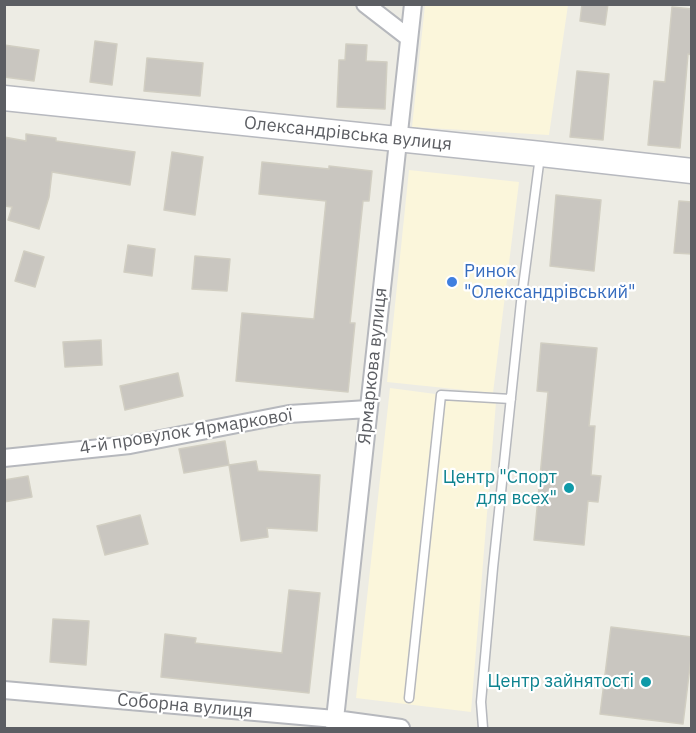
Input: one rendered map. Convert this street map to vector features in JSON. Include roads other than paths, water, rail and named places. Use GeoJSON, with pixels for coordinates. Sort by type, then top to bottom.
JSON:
{"type":"FeatureCollection","features":[{"type":"Feature","properties":{"kind":"main road","name":"Олександрівська вулиця"},"geometry":{"type":"LineString","coordinates":[[4,98],[692,171]]}},
{"type":"Feature","properties":{"kind":"street"},"geometry":{"type":"LineString","coordinates":[[365,4],[410,38]]}},
{"type":"Feature","properties":{"kind":"street","name":"Ярмаркова вулиця"},"geometry":{"type":"LineString","coordinates":[[334,724],[413,4]]}},
{"type":"Feature","properties":{"kind":"street","name":"4-й провулок Ярмаркової"},"geometry":{"type":"LineString","coordinates":[[4,458],[130,445],[289,414],[368,408]]}},
{"type":"Feature","properties":{"kind":"street","name":"Соборна вулиця"},"geometry":{"type":"LineString","coordinates":[[4,690],[401,729]]}},
{"type":"Feature","properties":{"kind":"lane"},"geometry":{"type":"LineString","coordinates":[[483,729],[481,702],[493,568],[521,302],[541,154]]}},
{"type":"Feature","properties":{"kind":"lane"},"geometry":{"type":"LineString","coordinates":[[409,698],[441,395],[511,399]]}},
{"type":"Feature","properties":{"kind":"place","name":"Ринок \"Олександрівський\""},"geometry":{"type":"Point","coordinates":[452,282]}},
{"type":"Feature","properties":{"kind":"place","name":"Центр \"Спорт для всех\""},"geometry":{"type":"Point","coordinates":[569,488]}},
{"type":"Feature","properties":{"kind":"place","name":"Центр зайнятості"},"geometry":{"type":"Point","coordinates":[646,682]}}]}
